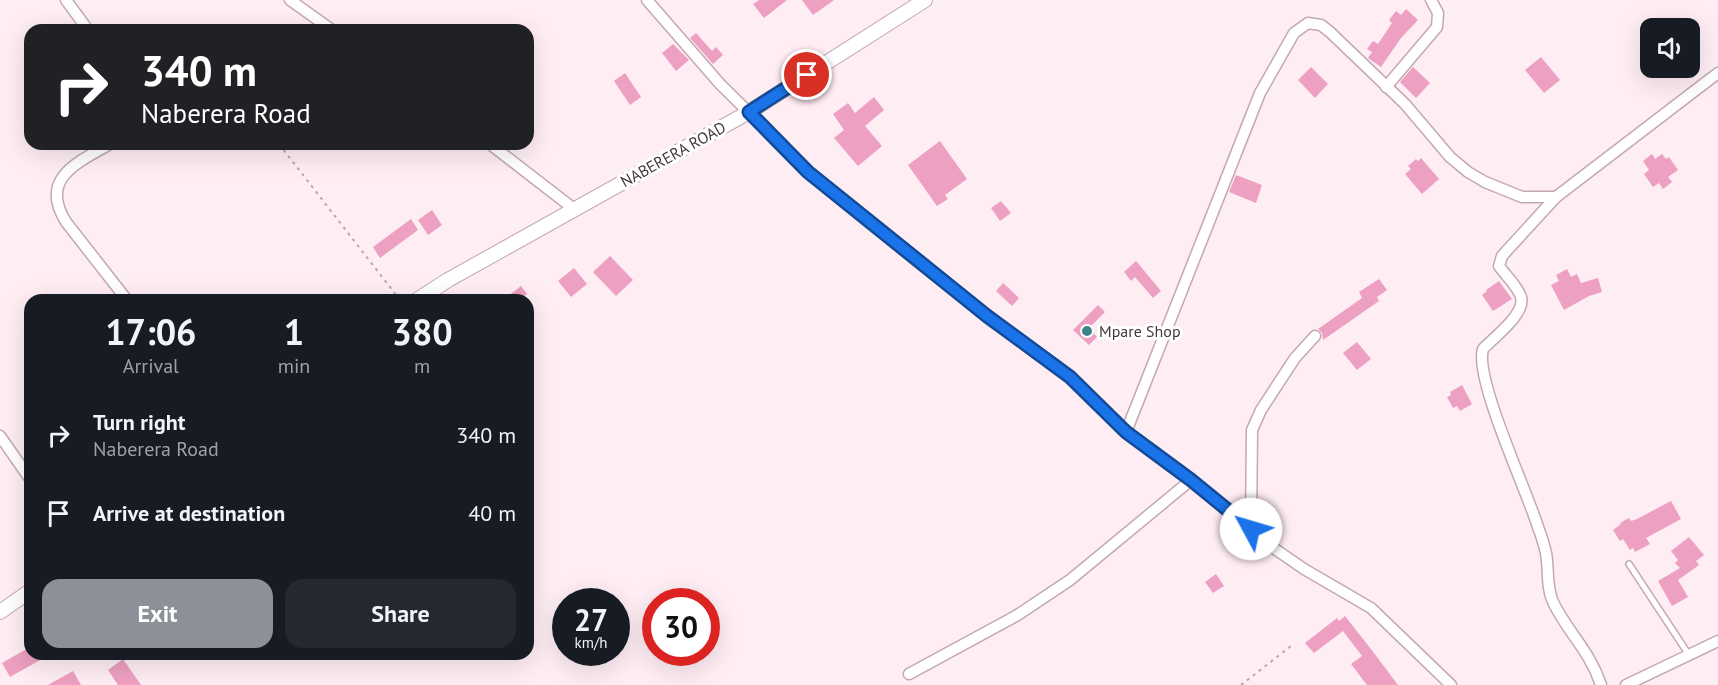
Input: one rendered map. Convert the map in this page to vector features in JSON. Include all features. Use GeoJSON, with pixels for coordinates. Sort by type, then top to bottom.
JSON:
{"type":"FeatureCollection","features":[{"type":"Feature","properties":{"kind":"street"},"geometry":{"type":"LineString","coordinates":[[66,0],[84,24]]}},
{"type":"Feature","properties":{"kind":"street"},"geometry":{"type":"LineString","coordinates":[[290,0],[324,24]]}},
{"type":"Feature","properties":{"kind":"street"},"geometry":{"type":"LineString","coordinates":[[647,0],[720,84],[808,172],[987,316],[1070,377],[1126,432],[1191,480],[1251,529],[1304,569],[1371,608],[1451,685]]}},
{"type":"Feature","properties":{"kind":"street","name":"NABERERA ROAD"},"geometry":{"type":"LineString","coordinates":[[426,294],[574,208],[749,112],[925,0]]}},
{"type":"Feature","properties":{"kind":"street"},"geometry":{"type":"LineString","coordinates":[[1386,87],[1437,27],[1438,13],[1431,0]]}},
{"type":"Feature","properties":{"kind":"street"},"geometry":{"type":"LineString","coordinates":[[1126,432],[1244,129],[1260,93],[1294,33],[1308,22],[1321,25],[1406,104],[1450,157],[1468,172],[1485,182],[1522,197],[1556,197]]}},
{"type":"Feature","properties":{"kind":"street"},"geometry":{"type":"LineString","coordinates":[[1601,685],[1593,663],[1553,602],[1549,587],[1546,553],[1539,529],[1492,406],[1481,366],[1483,349],[1520,309],[1521,298],[1513,283],[1500,268],[1500,260],[1556,197],[1718,73]]}},
{"type":"Feature","properties":{"kind":"street"},"geometry":{"type":"LineString","coordinates":[[101,150],[65,173],[55,194],[58,209],[66,222],[122,294]]}},
{"type":"Feature","properties":{"kind":"street"},"geometry":{"type":"LineString","coordinates":[[498,150],[574,208]]}},
{"type":"Feature","properties":{"kind":"street"},"geometry":{"type":"LineString","coordinates":[[1251,529],[1251,430],[1295,358],[1315,336]]}},
{"type":"Feature","properties":{"kind":"street"},"geometry":{"type":"LineString","coordinates":[[0,436],[24,470]]}},
{"type":"Feature","properties":{"kind":"street"},"geometry":{"type":"LineString","coordinates":[[909,674],[1016,616],[1070,580],[1191,480]]}},
{"type":"Feature","properties":{"kind":"street"},"geometry":{"type":"LineString","coordinates":[[0,612],[24,595]]}},
{"type":"Feature","properties":{"kind":"street"},"geometry":{"type":"LineString","coordinates":[[1626,685],[1718,641]]}},
{"type":"Feature","properties":{"kind":"lane"},"geometry":{"type":"LineString","coordinates":[[1629,564],[1689,656]]}},
{"type":"Feature","properties":{"kind":"path"},"geometry":{"type":"LineString","coordinates":[[284,150],[395,294]]}},
{"type":"Feature","properties":{"kind":"path"},"geometry":{"type":"LineString","coordinates":[[1241,685],[1291,646]]}},
{"type":"Feature","properties":{"kind":"building"},"geometry":{"type":"Polygon","coordinates":[[[759,0],[787,0],[764,18],[753,4],[759,0]]]}},
{"type":"Feature","properties":{"kind":"building"},"geometry":{"type":"Polygon","coordinates":[[[802,0],[834,0],[813,15],[802,0]]]}},
{"type":"Feature","properties":{"kind":"building"},"geometry":{"type":"Polygon","coordinates":[[[1406,9],[1418,20],[1401,38],[1381,67],[1368,58],[1372,52],[1367,49],[1373,41],[1378,44],[1392,23],[1389,20],[1396,11],[1401,15],[1406,9]]]}},
{"type":"Feature","properties":{"kind":"building"},"geometry":{"type":"Polygon","coordinates":[[[696,33],[712,51],[716,47],[723,55],[713,64],[690,38],[696,33]]]}},
{"type":"Feature","properties":{"kind":"building"},"geometry":{"type":"Polygon","coordinates":[[[673,44],[689,60],[676,71],[662,53],[673,44]]]}},
{"type":"Feature","properties":{"kind":"building"},"geometry":{"type":"Polygon","coordinates":[[[1541,57],[1560,80],[1544,93],[1525,70],[1541,57]]]}},
{"type":"Feature","properties":{"kind":"building"},"geometry":{"type":"Polygon","coordinates":[[[1311,67],[1328,84],[1315,98],[1298,80],[1311,67]]]}},
{"type":"Feature","properties":{"kind":"building"},"geometry":{"type":"Polygon","coordinates":[[[1413,67],[1430,83],[1416,98],[1400,82],[1413,67]]]}},
{"type":"Feature","properties":{"kind":"building"},"geometry":{"type":"Polygon","coordinates":[[[625,73],[641,97],[630,105],[614,81],[625,73]]]}},
{"type":"Feature","properties":{"kind":"building"},"geometry":{"type":"Polygon","coordinates":[[[874,97],[884,110],[865,126],[882,146],[858,166],[834,138],[844,130],[833,114],[848,103],[855,113],[874,97]]]}},
{"type":"Feature","properties":{"kind":"building"},"geometry":{"type":"Polygon","coordinates":[[[940,141],[967,179],[945,195],[948,199],[937,206],[908,165],[940,141]]]}},
{"type":"Feature","properties":{"kind":"building"},"geometry":{"type":"Polygon","coordinates":[[[1652,154],[1655,159],[1662,154],[1666,159],[1669,157],[1678,170],[1668,177],[1672,182],[1663,189],[1659,183],[1653,187],[1644,174],[1649,170],[1643,161],[1652,154]]]}},
{"type":"Feature","properties":{"kind":"building"},"geometry":{"type":"Polygon","coordinates":[[[1421,158],[1439,179],[1422,194],[1405,174],[1411,169],[1408,166],[1421,158]]]}},
{"type":"Feature","properties":{"kind":"building"},"geometry":{"type":"Polygon","coordinates":[[[1236,175],[1262,185],[1256,203],[1229,192],[1236,175]]]}},
{"type":"Feature","properties":{"kind":"building"},"geometry":{"type":"Polygon","coordinates":[[[1001,201],[1011,213],[1000,221],[991,208],[1001,201]]]}},
{"type":"Feature","properties":{"kind":"building"},"geometry":{"type":"Polygon","coordinates":[[[432,210],[442,225],[428,235],[418,220],[432,210]]]}},
{"type":"Feature","properties":{"kind":"building"},"geometry":{"type":"Polygon","coordinates":[[[411,219],[418,230],[380,258],[373,247],[411,219]]]}},
{"type":"Feature","properties":{"kind":"building"},"geometry":{"type":"Polygon","coordinates":[[[610,256],[633,280],[616,296],[593,272],[610,256]]]}},
{"type":"Feature","properties":{"kind":"building"},"geometry":{"type":"Polygon","coordinates":[[[1136,261],[1161,291],[1153,298],[1135,277],[1131,281],[1124,272],[1136,261]]]}},
{"type":"Feature","properties":{"kind":"building"},"geometry":{"type":"Polygon","coordinates":[[[574,268],[587,284],[571,297],[558,281],[574,268]]]}},
{"type":"Feature","properties":{"kind":"building"},"geometry":{"type":"Polygon","coordinates":[[[1567,269],[1571,277],[1577,274],[1581,283],[1598,278],[1602,292],[1589,296],[1564,310],[1551,285],[1559,281],[1556,275],[1567,269]]]}},
{"type":"Feature","properties":{"kind":"building"},"geometry":{"type":"Polygon","coordinates":[[[1379,279],[1387,290],[1377,297],[1379,301],[1323,340],[1322,333],[1318,329],[1362,298],[1359,292],[1379,279]]]}},
{"type":"Feature","properties":{"kind":"building"},"geometry":{"type":"Polygon","coordinates":[[[1499,281],[1512,299],[1493,311],[1482,295],[1499,281]]]}},
{"type":"Feature","properties":{"kind":"building"},"geometry":{"type":"Polygon","coordinates":[[[1003,283],[1019,298],[1012,306],[996,291],[1003,283]]]}},
{"type":"Feature","properties":{"kind":"building"},"geometry":{"type":"Polygon","coordinates":[[[521,286],[527,294],[511,294],[521,286]]]}},
{"type":"Feature","properties":{"kind":"building"},"geometry":{"type":"Polygon","coordinates":[[[1098,305],[1105,312],[1089,328],[1097,337],[1089,345],[1073,330],[1098,305]]]}},
{"type":"Feature","properties":{"kind":"building"},"geometry":{"type":"Polygon","coordinates":[[[1357,342],[1371,359],[1357,370],[1343,353],[1357,342]]]}},
{"type":"Feature","properties":{"kind":"building"},"geometry":{"type":"Polygon","coordinates":[[[1462,385],[1472,404],[1460,411],[1457,406],[1453,408],[1447,397],[1451,395],[1450,392],[1462,385]]]}},
{"type":"Feature","properties":{"kind":"building"},"geometry":{"type":"Polygon","coordinates":[[[1671,501],[1681,519],[1646,538],[1650,544],[1635,552],[1633,548],[1630,550],[1623,539],[1620,541],[1613,530],[1629,518],[1631,521],[1637,519],[1671,501]]]}},
{"type":"Feature","properties":{"kind":"building"},"geometry":{"type":"Polygon","coordinates":[[[1689,537],[1704,555],[1696,561],[1699,565],[1678,580],[1688,597],[1672,606],[1658,581],[1680,568],[1675,563],[1678,560],[1671,551],[1689,537]]]}},
{"type":"Feature","properties":{"kind":"building"},"geometry":{"type":"Polygon","coordinates":[[[1216,574],[1224,586],[1213,593],[1205,582],[1216,574]]]}},
{"type":"Feature","properties":{"kind":"building"},"geometry":{"type":"Polygon","coordinates":[[[1345,616],[1398,685],[1367,685],[1351,664],[1362,656],[1343,631],[1314,653],[1305,643],[1337,618],[1339,621],[1345,616]]]}},
{"type":"Feature","properties":{"kind":"building"},"geometry":{"type":"Polygon","coordinates":[[[24,650],[24,660],[40,660],[10,677],[2,663],[24,650]]]}},
{"type":"Feature","properties":{"kind":"building"},"geometry":{"type":"Polygon","coordinates":[[[124,660],[141,685],[118,685],[108,670],[124,660]]]}},
{"type":"Feature","properties":{"kind":"building"},"geometry":{"type":"Polygon","coordinates":[[[73,671],[81,685],[48,685],[73,671]]]}},
{"type":"Feature","properties":{"kind":"place","name":"Mpare Shop"},"geometry":{"type":"Point","coordinates":[1087,331]}},
{"type":"Feature","properties":{"kind":"route"},"geometry":{"type":"LineString","coordinates":[[807,75],[749,112],[808,172],[987,316],[1070,377],[1126,432],[1191,480],[1251,529]]}}]}
